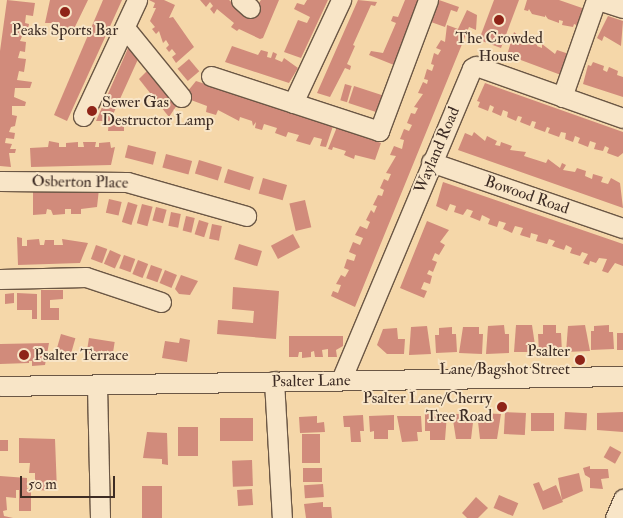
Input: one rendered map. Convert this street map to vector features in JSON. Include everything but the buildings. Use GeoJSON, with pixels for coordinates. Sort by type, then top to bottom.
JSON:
{"type":"FeatureCollection","features":[{"type":"Feature","properties":{"kind":"street"},"geometry":{"type":"LineString","coordinates":[[83,116],[137,0]]}},
{"type":"Feature","properties":{"kind":"street"},"geometry":{"type":"LineString","coordinates":[[293,103],[341,0]]}},
{"type":"Feature","properties":{"kind":"street"},"geometry":{"type":"LineString","coordinates":[[211,76],[379,131],[428,0]]}},
{"type":"Feature","properties":{"kind":"street"},"geometry":{"type":"LineString","coordinates":[[562,97],[597,0],[623,8]]}},
{"type":"Feature","properties":{"kind":"street"},"geometry":{"type":"LineString","coordinates":[[124,28],[182,97]]}},
{"type":"Feature","properties":{"kind":"street","name":"Wayland Road"},"geometry":{"type":"LineString","coordinates":[[341,380],[472,68],[476,66],[623,118]]}},
{"type":"Feature","properties":{"kind":"street","name":"Bowood Road"},"geometry":{"type":"LineString","coordinates":[[431,162],[623,228]]}},
{"type":"Feature","properties":{"kind":"street","name":"Osberton Place"},"geometry":{"type":"LineString","coordinates":[[0,181],[127,182],[246,216]]}},
{"type":"Feature","properties":{"kind":"street"},"geometry":{"type":"LineString","coordinates":[[0,280],[86,277],[161,302]]}},
{"type":"Feature","properties":{"kind":"street","name":"Psalter Lane"},"geometry":{"type":"LineString","coordinates":[[0,386],[623,376]]}},
{"type":"Feature","properties":{"kind":"street"},"geometry":{"type":"LineString","coordinates":[[274,381],[282,518]]}},
{"type":"Feature","properties":{"kind":"street"},"geometry":{"type":"LineString","coordinates":[[97,385],[100,518]]}},
{"type":"Feature","properties":{"kind":"street"},"geometry":{"type":"LineString","coordinates":[[615,518],[623,499]]}},
{"type":"Feature","properties":{"kind":"place","name":"Peaks Sports Bar"},"geometry":{"type":"Point","coordinates":[65,12]}},
{"type":"Feature","properties":{"kind":"place","name":"The Crowded House"},"geometry":{"type":"Point","coordinates":[499,20]}},
{"type":"Feature","properties":{"kind":"place","name":"Sewer Gas Destructor Lamp"},"geometry":{"type":"Point","coordinates":[92,111]}},
{"type":"Feature","properties":{"kind":"place","name":"Psalter Terrace"},"geometry":{"type":"Point","coordinates":[24,355]}},
{"type":"Feature","properties":{"kind":"place","name":"Psalter Lane/Bagshot Street"},"geometry":{"type":"Point","coordinates":[580,360]}},
{"type":"Feature","properties":{"kind":"place","name":"Psalter Lane/Cherry Tree Road"},"geometry":{"type":"Point","coordinates":[502,407]}}]}
